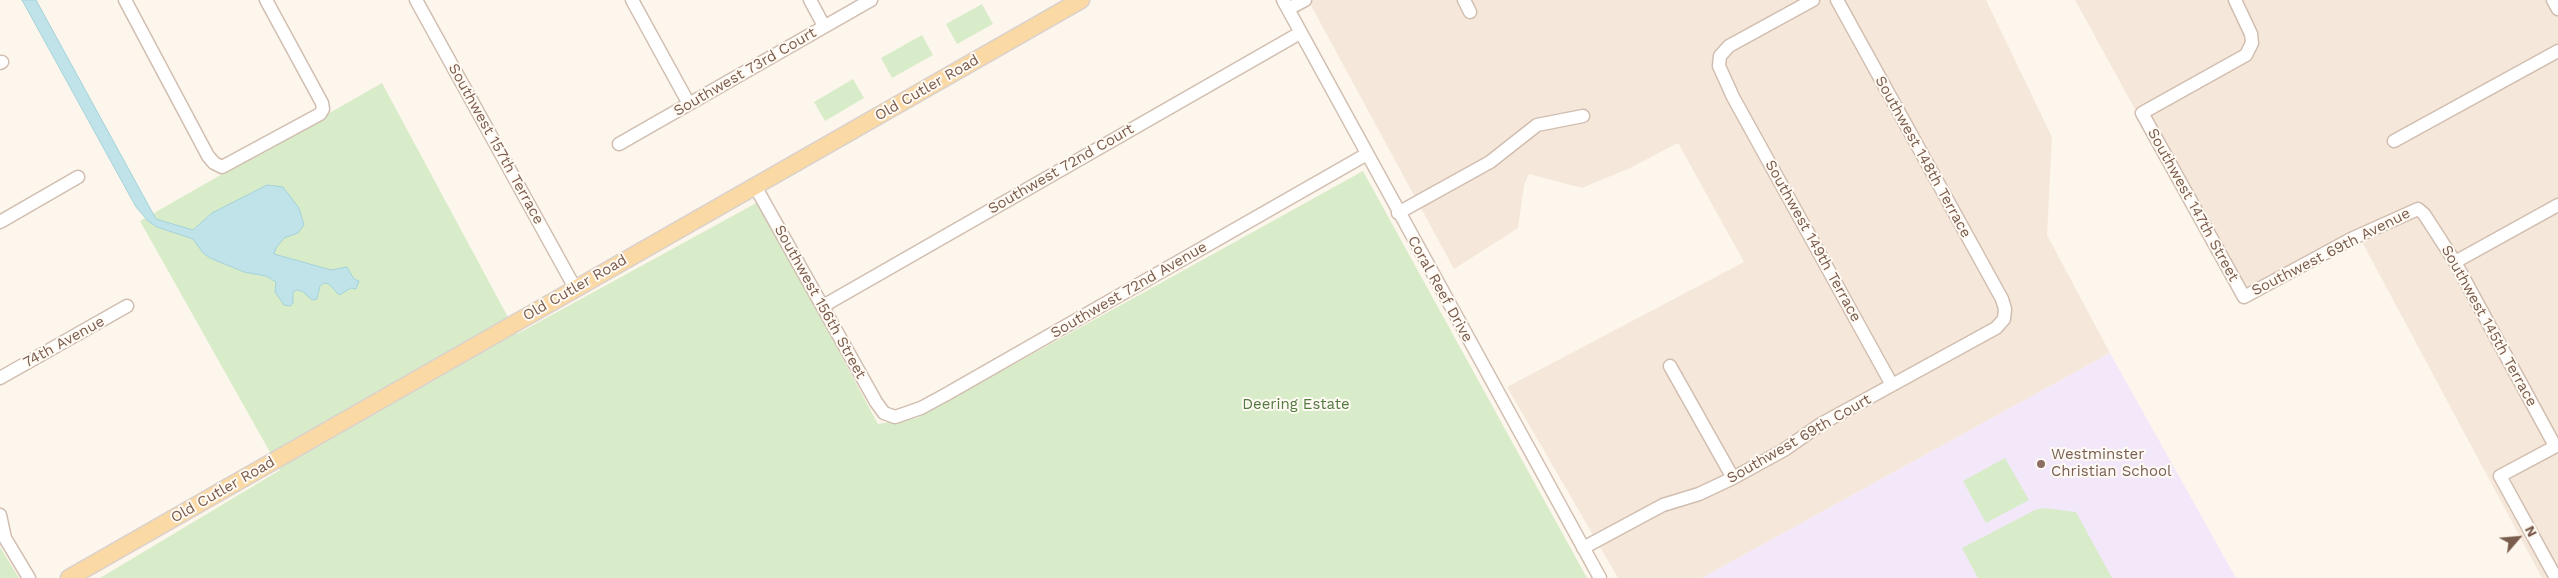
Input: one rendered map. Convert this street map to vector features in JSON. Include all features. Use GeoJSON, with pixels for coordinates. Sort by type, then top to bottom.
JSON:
{"type":"FeatureCollection","features":[{"type":"Feature","properties":{"kind":"main road","name":"Old Cutler Road"},"geometry":{"type":"LineString","coordinates":[[69,578],[1081,0]]}},
{"type":"Feature","properties":{"kind":"street"},"geometry":{"type":"LineString","coordinates":[[125,0],[210,159],[218,166],[224,167],[320,114],[323,107],[320,98],[266,0]]}},
{"type":"Feature","properties":{"kind":"street","name":"Southwest 157th Terrace"},"geometry":{"type":"LineString","coordinates":[[416,0],[575,288]]}},
{"type":"Feature","properties":{"kind":"street"},"geometry":{"type":"LineString","coordinates":[[632,0],[689,104]]}},
{"type":"Feature","properties":{"kind":"street"},"geometry":{"type":"LineString","coordinates":[[810,0],[824,26]]}},
{"type":"Feature","properties":{"kind":"street","name":"Southwest 73rd Court"},"geometry":{"type":"LineString","coordinates":[[619,144],[871,0]]}},
{"type":"Feature","properties":{"kind":"street"},"geometry":{"type":"LineString","coordinates":[[1285,5],[1305,0]]}},
{"type":"Feature","properties":{"kind":"street"},"geometry":{"type":"LineString","coordinates":[[1464,0],[1470,12]]}},
{"type":"Feature","properties":{"kind":"street","name":"Southwest 149th Terrace"},"geometry":{"type":"LineString","coordinates":[[1813,0],[1735,42],[1724,51],[1719,66],[1733,97],[1892,385]]}},
{"type":"Feature","properties":{"kind":"street","name":"Southwest 148th Terrace"},"geometry":{"type":"LineString","coordinates":[[1837,0],[2002,299],[2005,315]]}},
{"type":"Feature","properties":{"kind":"street","name":"Southwest 147th Street"},"geometry":{"type":"LineString","coordinates":[[2235,0],[2248,25],[2252,43],[2243,58],[2142,113],[2244,297]]}},
{"type":"Feature","properties":{"kind":"street"},"geometry":{"type":"LineString","coordinates":[[2553,0],[2558,9]]}},
{"type":"Feature","properties":{"kind":"street","name":"Coral Reef Drive"},"geometry":{"type":"LineString","coordinates":[[1285,5],[1600,578]]}},
{"type":"Feature","properties":{"kind":"street","name":"Southwest 72nd Court"},"geometry":{"type":"LineString","coordinates":[[823,306],[1300,32]]}},
{"type":"Feature","properties":{"kind":"street"},"geometry":{"type":"LineString","coordinates":[[2394,140],[2558,51]]}},
{"type":"Feature","properties":{"kind":"street"},"geometry":{"type":"LineString","coordinates":[[1398,213],[1492,160],[1537,125],[1583,116]]}},
{"type":"Feature","properties":{"kind":"street","name":"Southwest 72nd Avenue"},"geometry":{"type":"LineString","coordinates":[[888,416],[904,414],[929,404],[1367,154]]}},
{"type":"Feature","properties":{"kind":"street"},"geometry":{"type":"LineString","coordinates":[[0,222],[78,177]]}},
{"type":"Feature","properties":{"kind":"street","name":"Southwest 156th Street"},"geometry":{"type":"LineString","coordinates":[[755,186],[876,402],[888,416]]}},
{"type":"Feature","properties":{"kind":"street"},"geometry":{"type":"LineString","coordinates":[[2455,262],[2558,205]]}},
{"type":"Feature","properties":{"kind":"street","name":"Southwest 69th Avenue"},"geometry":{"type":"LineString","coordinates":[[2244,297],[2351,239],[2418,209]]}},
{"type":"Feature","properties":{"kind":"street","name":"Southwest 145th Terrace"},"geometry":{"type":"LineString","coordinates":[[2418,209],[2424,214],[2455,262],[2557,446]]}},
{"type":"Feature","properties":{"kind":"street","name":"74th Avenue"},"geometry":{"type":"LineString","coordinates":[[0,378],[127,306]]}},
{"type":"Feature","properties":{"kind":"street","name":"Southwest 69th Court"},"geometry":{"type":"LineString","coordinates":[[1583,548],[1665,503],[1699,494],[1733,478],[1789,447],[1821,424],[1996,328],[2005,315]]}},
{"type":"Feature","properties":{"kind":"street"},"geometry":{"type":"LineString","coordinates":[[1670,366],[1733,478]]}},
{"type":"Feature","properties":{"kind":"street"},"geometry":{"type":"LineString","coordinates":[[2556,578],[2500,476],[2557,446]]}},
{"type":"Feature","properties":{"kind":"street"},"geometry":{"type":"LineString","coordinates":[[0,515],[5,538],[29,578]]}},
{"type":"Feature","properties":{"kind":"shaded area"},"geometry":{"type":"Polygon","coordinates":[[[1308,0],[1986,0],[2052,137],[2047,235],[2110,353],[1702,578],[1618,578],[1507,387],[1744,262],[1678,143],[1630,168],[1582,188],[1529,174],[1524,185],[1518,228],[1454,269],[1308,0]]]}},
{"type":"Feature","properties":{"kind":"shaded area"},"geometry":{"type":"Polygon","coordinates":[[[2075,0],[2558,0],[2558,578],[2542,578],[2361,240],[2242,304],[2075,0]]]}},
{"type":"Feature","properties":{"kind":"shaded area","name":"Westminster Christian School"},"geometry":{"type":"Polygon","coordinates":[[[2110,353],[2236,578],[1702,578],[2110,353]]]}},
{"type":"Feature","properties":{"kind":"green space"},"geometry":{"type":"Polygon","coordinates":[[[982,4],[993,24],[957,44],[946,24],[982,4]]]}},
{"type":"Feature","properties":{"kind":"green space"},"geometry":{"type":"Polygon","coordinates":[[[922,35],[933,55],[892,78],[881,58],[922,35]]]}},
{"type":"Feature","properties":{"kind":"green space"},"geometry":{"type":"Polygon","coordinates":[[[853,79],[864,98],[825,121],[814,102],[853,79]]]}},
{"type":"Feature","properties":{"kind":"green space","name":"Deering Estate"},"geometry":{"type":"Polygon","coordinates":[[[382,83],[517,334],[758,202],[878,424],[917,418],[1363,171],[1587,578],[100,578],[280,470],[140,221],[382,83]]]}},
{"type":"Feature","properties":{"kind":"green space"},"geometry":{"type":"Polygon","coordinates":[[[2005,458],[2029,500],[1986,523],[1963,481],[2005,458]]]}},
{"type":"Feature","properties":{"kind":"green space"},"geometry":{"type":"Polygon","coordinates":[[[2044,508],[2076,512],[2112,578],[1978,578],[1962,548],[2035,510],[2044,508]]]}},
{"type":"Feature","properties":{"kind":"green space"},"geometry":{"type":"Polygon","coordinates":[[[0,547],[19,578],[0,578],[0,547]]]}},
{"type":"Feature","properties":{"kind":"water"},"geometry":{"type":"Polygon","coordinates":[[[22,0],[36,0],[156,219],[193,230],[212,213],[267,185],[283,187],[299,208],[304,225],[298,233],[284,238],[274,254],[331,270],[347,267],[354,279],[359,281],[356,289],[351,288],[339,295],[329,284],[324,283],[320,286],[317,299],[312,300],[302,291],[296,290],[293,293],[293,303],[290,306],[284,305],[275,292],[276,282],[266,276],[244,272],[210,258],[203,253],[193,239],[157,227],[148,221],[136,207],[22,0]]]}},
{"type":"Feature","properties":{"kind":"place","name":"Westminster Christian School"},"geometry":{"type":"Point","coordinates":[2041,464]}}]}
